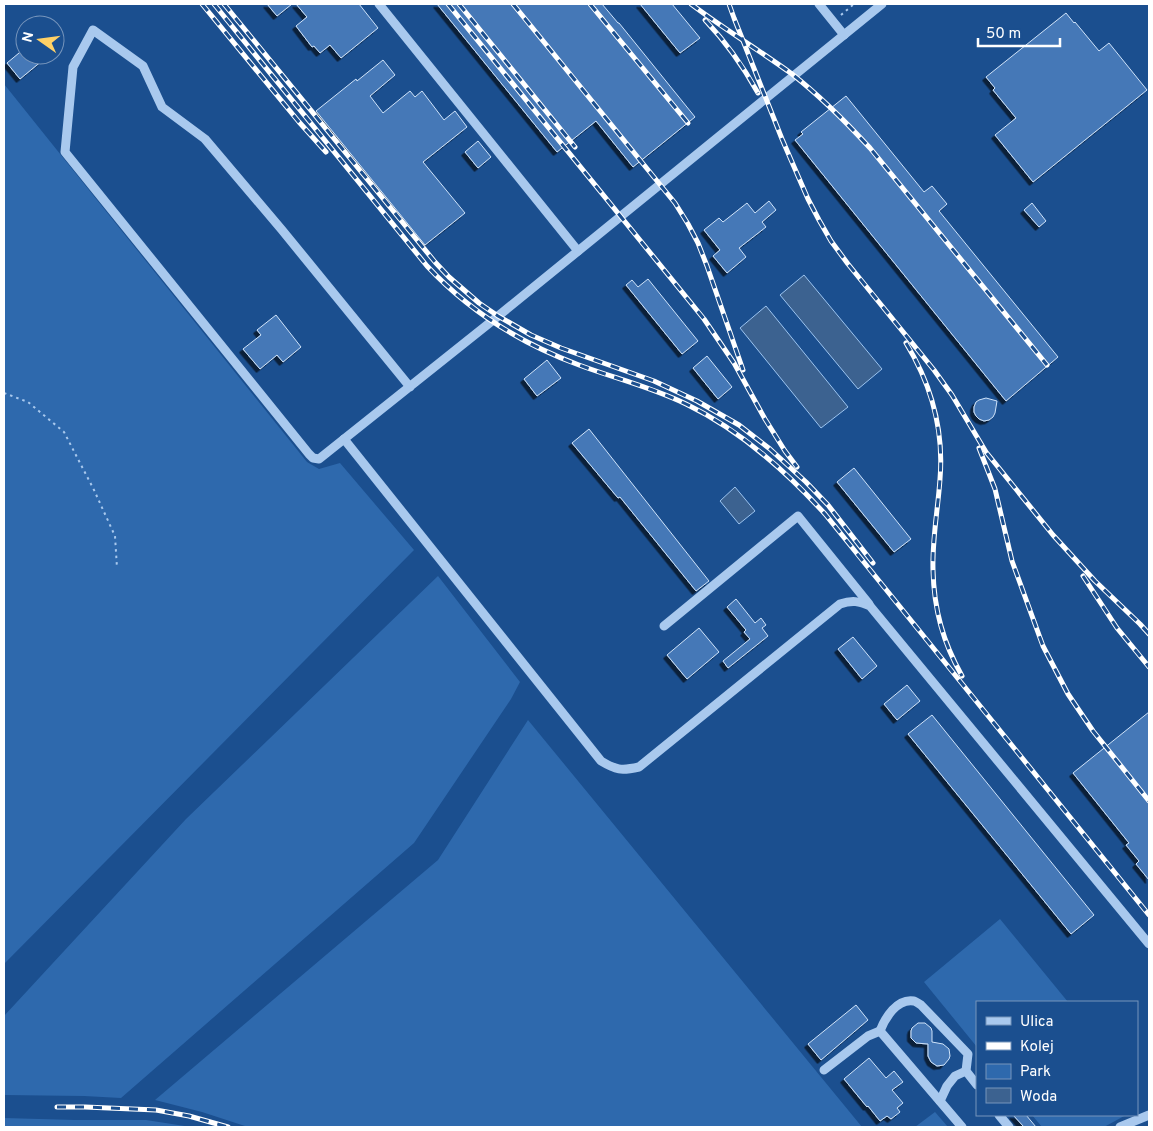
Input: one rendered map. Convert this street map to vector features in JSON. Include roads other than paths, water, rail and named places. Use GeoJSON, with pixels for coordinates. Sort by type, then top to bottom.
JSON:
{"type":"FeatureCollection","features":[{"type":"Feature","properties":{"kind":"lane"},"geometry":{"type":"LineString","coordinates":[[379,4],[578,252]]}},
{"type":"Feature","properties":{"kind":"lane"},"geometry":{"type":"LineString","coordinates":[[819,4],[844,35]]}},
{"type":"Feature","properties":{"kind":"lane"},"geometry":{"type":"LineString","coordinates":[[410,386],[205,139],[162,107],[143,66],[93,30],[73,67],[65,152],[309,454],[319,459],[578,252],[882,4]]}},
{"type":"Feature","properties":{"kind":"lane"},"geometry":{"type":"LineString","coordinates":[[344,439],[601,761],[613,768],[626,770],[638,767],[840,604],[850,601],[861,601],[870,606]]}},
{"type":"Feature","properties":{"kind":"lane"},"geometry":{"type":"LineString","coordinates":[[664,626],[798,516],[1149,944]]}},
{"type":"Feature","properties":{"kind":"lane"},"geometry":{"type":"LineString","coordinates":[[824,1070],[868,1036],[880,1031],[891,1011],[904,1002],[915,1001],[922,1005],[968,1054],[966,1071],[976,1084]]}},
{"type":"Feature","properties":{"kind":"lane"},"geometry":{"type":"LineString","coordinates":[[880,1031],[962,1127]]}},
{"type":"Feature","properties":{"kind":"lane"},"geometry":{"type":"LineString","coordinates":[[940,1101],[947,1086],[955,1076],[966,1071]]}},
{"type":"Feature","properties":{"kind":"lane"},"geometry":{"type":"LineString","coordinates":[[1000,1116],[1009,1127]]}},
{"type":"Feature","properties":{"kind":"lane"},"geometry":{"type":"LineString","coordinates":[[1120,1127],[1149,1116]]}},
{"type":"Feature","properties":{"kind":"water"},"geometry":{"type":"Polygon","coordinates":[[[804,275],[882,369],[858,389],[780,295],[804,275]]]}},
{"type":"Feature","properties":{"kind":"water"},"geometry":{"type":"Polygon","coordinates":[[[766,306],[848,407],[821,428],[740,328],[766,306]]]}},
{"type":"Feature","properties":{"kind":"water"},"geometry":{"type":"Polygon","coordinates":[[[735,487],[755,511],[739,524],[720,501],[735,487]]]}},
{"type":"Feature","properties":{"kind":"railway"},"geometry":{"type":"LineString","coordinates":[[202,4],[326,152]]}},
{"type":"Feature","properties":{"kind":"railway"},"geometry":{"type":"LineString","coordinates":[[214,4],[427,266],[460,298],[497,324],[558,357],[659,393],[706,414],[761,452],[794,482],[825,514],[1149,915]]}},
{"type":"Feature","properties":{"kind":"railway"},"geometry":{"type":"LineString","coordinates":[[224,4],[435,262],[479,303],[531,335],[561,348],[654,381],[697,401],[739,425],[770,449],[806,482],[828,505],[873,563]]}},
{"type":"Feature","properties":{"kind":"railway"},"geometry":{"type":"LineString","coordinates":[[448,4],[704,319],[734,363],[765,419],[797,467]]}},
{"type":"Feature","properties":{"kind":"railway"},"geometry":{"type":"LineString","coordinates":[[459,4],[575,147]]}},
{"type":"Feature","properties":{"kind":"railway"},"geometry":{"type":"LineString","coordinates":[[513,4],[675,203],[698,243],[743,370]]}},
{"type":"Feature","properties":{"kind":"railway"},"geometry":{"type":"LineString","coordinates":[[590,4],[688,123]]}},
{"type":"Feature","properties":{"kind":"railway"},"geometry":{"type":"LineString","coordinates":[[691,4],[792,74],[823,100],[852,129],[870,148],[1047,365]]}},
{"type":"Feature","properties":{"kind":"railway"},"geometry":{"type":"LineString","coordinates":[[729,4],[782,139],[808,199],[831,241],[934,370],[952,395],[986,452],[1053,535],[1095,581],[1149,634]]}},
{"type":"Feature","properties":{"kind":"railway"},"geometry":{"type":"LineString","coordinates":[[705,20],[734,55],[758,93]]}},
{"type":"Feature","properties":{"kind":"railway"},"geometry":{"type":"LineString","coordinates":[[906,343],[929,391],[938,426],[941,461],[933,547],[935,599],[945,638],[962,676]]}},
{"type":"Feature","properties":{"kind":"railway"},"geometry":{"type":"LineString","coordinates":[[979,448],[995,489],[1012,561],[1043,646],[1068,694],[1093,731],[1149,801]]}},
{"type":"Feature","properties":{"kind":"railway"},"geometry":{"type":"LineString","coordinates":[[1083,576],[1117,628],[1149,667]]}},
{"type":"Feature","properties":{"kind":"railway"},"geometry":{"type":"LineString","coordinates":[[57,1107],[156,1110],[189,1116],[228,1127]]}}]}
